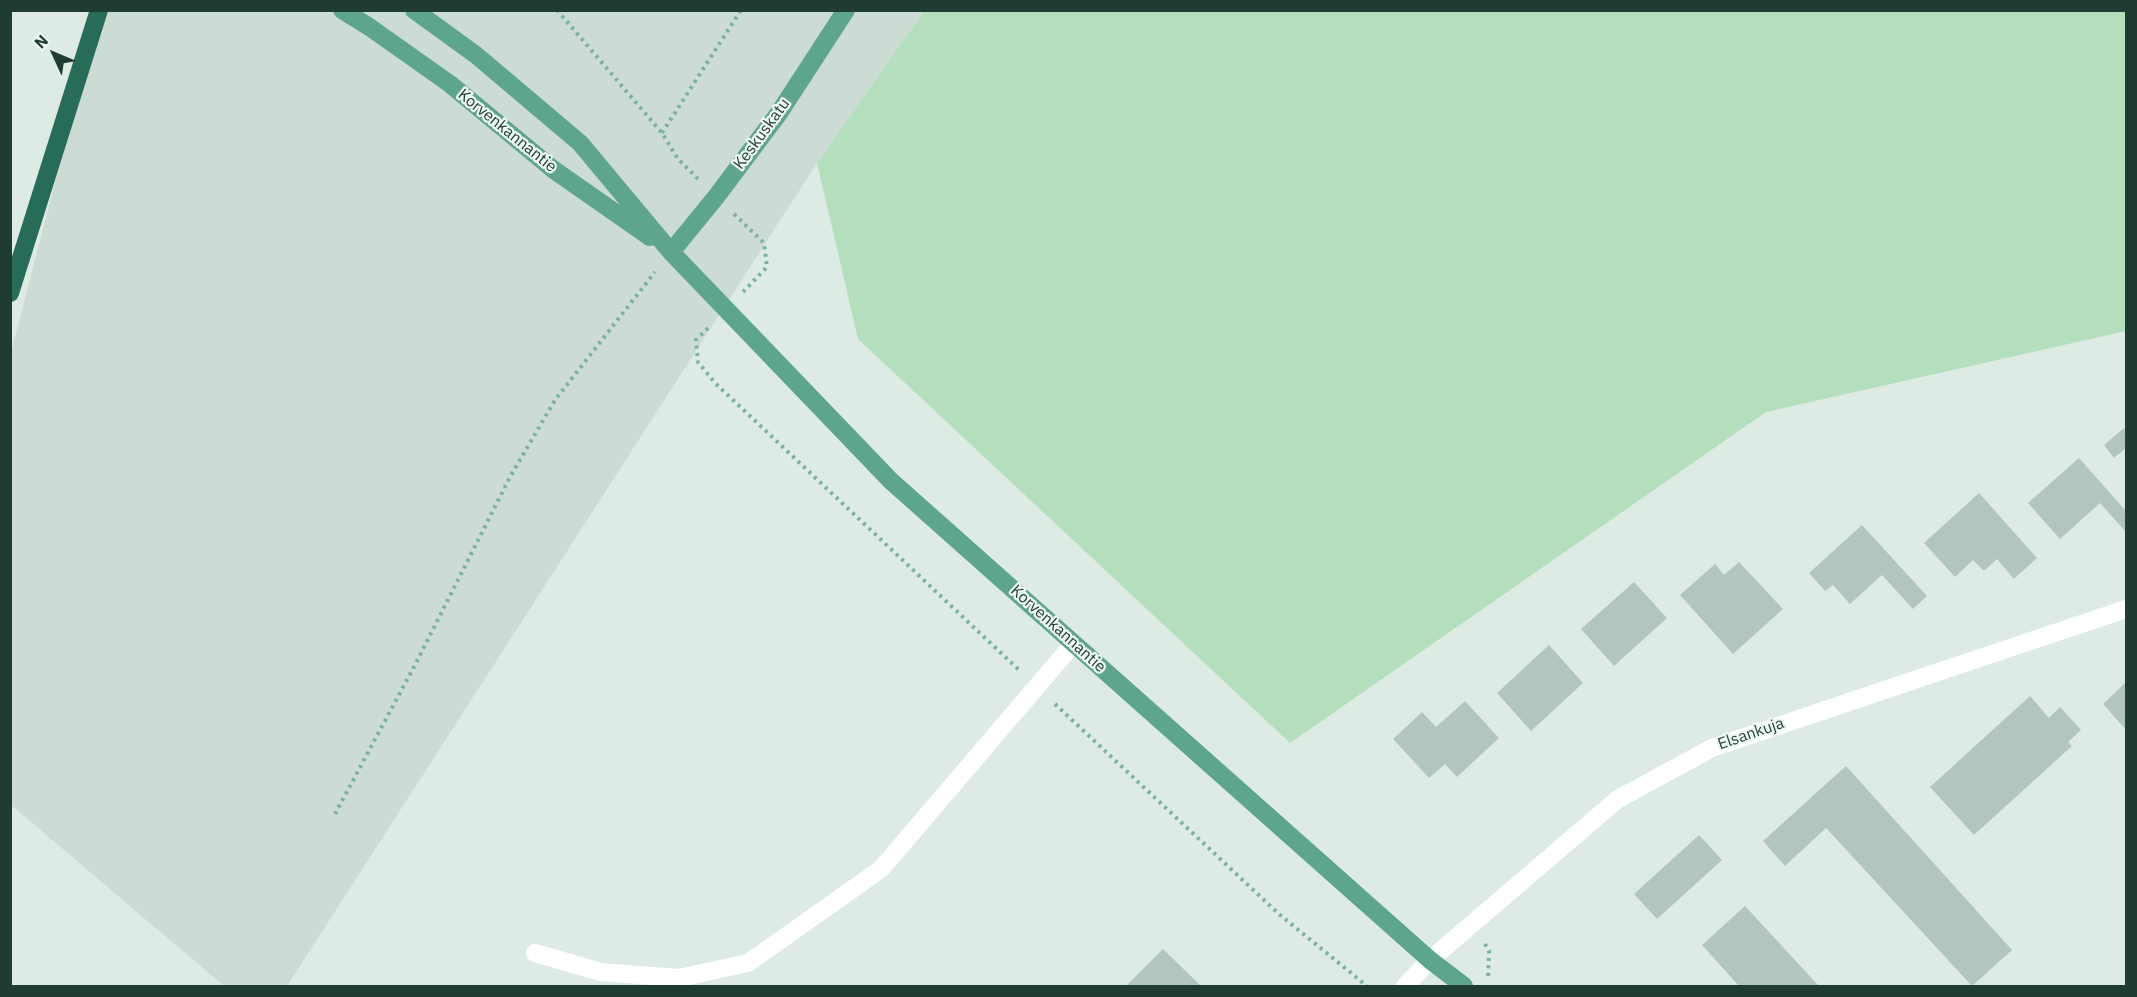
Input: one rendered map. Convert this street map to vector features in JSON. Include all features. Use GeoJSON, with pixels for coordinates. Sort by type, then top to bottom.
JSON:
{"type":"FeatureCollection","features":[{"type":"Feature","properties":{"kind":"highway"},"geometry":{"type":"LineString","coordinates":[[10,293],[99,10]]}},
{"type":"Feature","properties":{"kind":"main road","name":"Korvenkannantie"},"geometry":{"type":"LineString","coordinates":[[342,10],[369,26],[450,84],[554,170],[671,252]]}},
{"type":"Feature","properties":{"kind":"main road","name":"Korvenkannantie"},"geometry":{"type":"LineString","coordinates":[[414,10],[476,55],[580,143],[671,252],[891,481],[1430,960],[1464,987]]}},
{"type":"Feature","properties":{"kind":"main road","name":"Keskuskatu"},"geometry":{"type":"LineString","coordinates":[[671,252],[779,113],[846,10]]}},
{"type":"Feature","properties":{"kind":"street","name":"Elsankuja"},"geometry":{"type":"LineString","coordinates":[[1405,987],[1430,960],[1618,799],[1712,748],[2127,609]]}},
{"type":"Feature","properties":{"kind":"street"},"geometry":{"type":"LineString","coordinates":[[535,953],[601,972],[679,978],[748,963],[881,868],[1074,643]]}},
{"type":"Feature","properties":{"kind":"path"},"geometry":{"type":"LineString","coordinates":[[662,133],[741,10]]}},
{"type":"Feature","properties":{"kind":"path"},"geometry":{"type":"LineString","coordinates":[[335,814],[416,663],[510,477],[555,400],[671,252]]}},
{"type":"Feature","properties":{"kind":"path"},"geometry":{"type":"LineString","coordinates":[[1473,923],[1489,951],[1487,985]]}},
{"type":"Feature","properties":{"kind":"shaded area"},"geometry":{"type":"Polygon","coordinates":[[[99,11],[924,11],[817,163],[287,986],[224,986],[11,805],[11,353],[99,11]]]}},
{"type":"Feature","properties":{"kind":"green space"},"geometry":{"type":"Polygon","coordinates":[[[924,11],[2126,11],[2126,331],[1766,412],[1290,743],[858,339],[817,163],[924,11]]]}},
{"type":"Feature","properties":{"kind":"building"},"geometry":{"type":"Polygon","coordinates":[[[2124,428],[2126,448],[2114,458],[2104,445],[2124,428]]]}},
{"type":"Feature","properties":{"kind":"building"},"geometry":{"type":"Polygon","coordinates":[[[2079,458],[2126,511],[2126,532],[2100,503],[2060,539],[2028,503],[2079,458]]]}},
{"type":"Feature","properties":{"kind":"building"},"geometry":{"type":"Polygon","coordinates":[[[1979,493],[2037,558],[2014,579],[1997,559],[1984,571],[1973,560],[1955,577],[1924,543],[1979,493]]]}},
{"type":"Feature","properties":{"kind":"building"},"geometry":{"type":"Polygon","coordinates":[[[1862,525],[1927,596],[1913,609],[1882,575],[1850,604],[1833,585],[1825,591],[1809,573],[1862,525]]]}},
{"type":"Feature","properties":{"kind":"building"},"geometry":{"type":"Polygon","coordinates":[[[1739,562],[1783,609],[1733,654],[1680,595],[1715,564],[1724,575],[1739,562]]]}},
{"type":"Feature","properties":{"kind":"building"},"geometry":{"type":"Polygon","coordinates":[[[1634,582],[1667,618],[1614,666],[1581,629],[1634,582]]]}},
{"type":"Feature","properties":{"kind":"building"},"geometry":{"type":"Polygon","coordinates":[[[1549,645],[1583,683],[1531,731],[1497,693],[1549,645]]]}},
{"type":"Feature","properties":{"kind":"building"},"geometry":{"type":"Polygon","coordinates":[[[2126,682],[2126,730],[2103,704],[2126,682]]]}},
{"type":"Feature","properties":{"kind":"building"},"geometry":{"type":"Polygon","coordinates":[[[2030,696],[2049,718],[2060,707],[2081,730],[2068,742],[2072,746],[1974,835],[1930,787],[2030,696]]]}},
{"type":"Feature","properties":{"kind":"building"},"geometry":{"type":"Polygon","coordinates":[[[1465,701],[1499,738],[1457,777],[1445,764],[1429,778],[1393,739],[1422,712],[1436,727],[1465,701]]]}},
{"type":"Feature","properties":{"kind":"building"},"geometry":{"type":"Polygon","coordinates":[[[1846,766],[2012,950],[1972,986],[1826,828],[1785,866],[1763,841],[1846,766]]]}},
{"type":"Feature","properties":{"kind":"building"},"geometry":{"type":"Polygon","coordinates":[[[1699,835],[1722,860],[1657,919],[1634,894],[1699,835]]]}},
{"type":"Feature","properties":{"kind":"building"},"geometry":{"type":"Polygon","coordinates":[[[1745,906],[1819,986],[1739,986],[1702,945],[1745,906]]]}},
{"type":"Feature","properties":{"kind":"building"},"geometry":{"type":"Polygon","coordinates":[[[1163,949],[1201,986],[1126,986],[1163,949]]]}}]}
